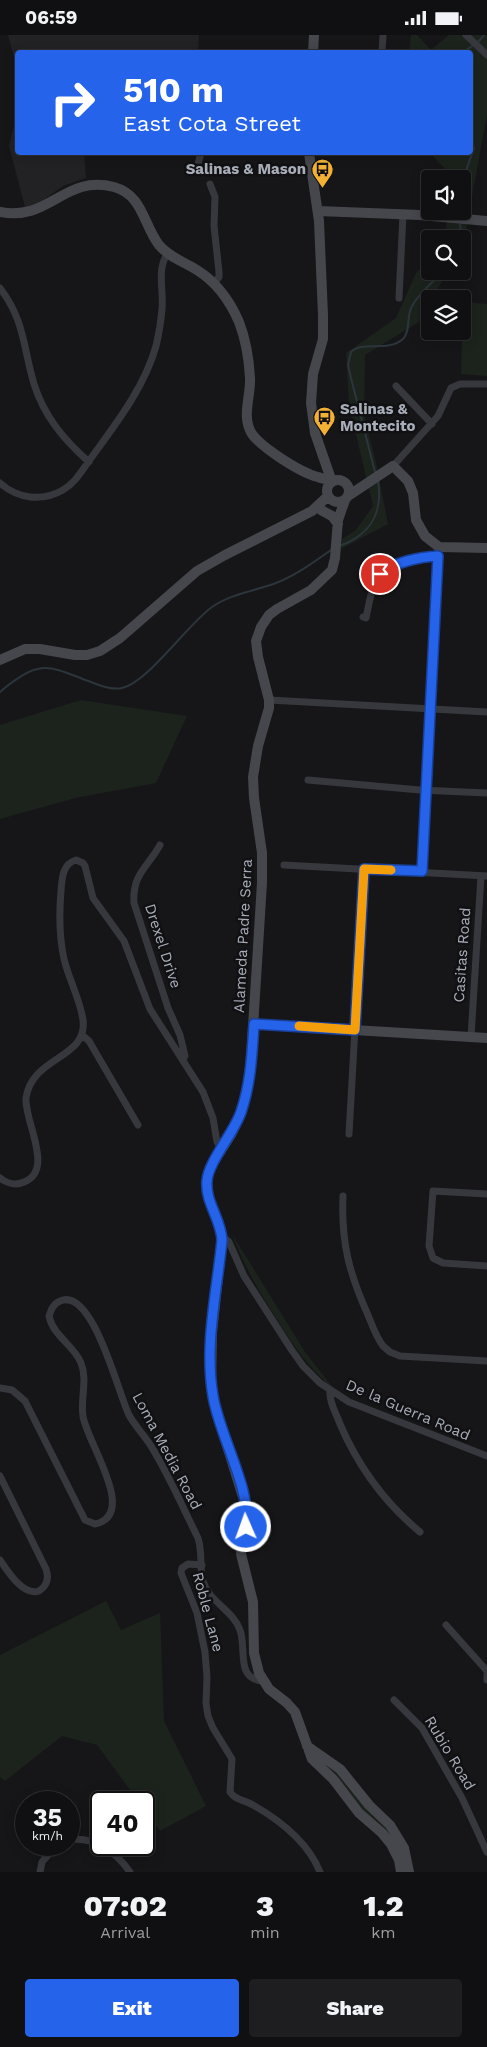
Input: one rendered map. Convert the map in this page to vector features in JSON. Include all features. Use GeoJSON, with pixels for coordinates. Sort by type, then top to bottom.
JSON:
{"type":"FeatureCollection","features":[{"type":"Feature","properties":{"kind":"street"},"geometry":{"type":"LineString","coordinates":[[313,50],[314,35]]}},
{"type":"Feature","properties":{"kind":"street"},"geometry":{"type":"LineString","coordinates":[[382,50],[383,35]]}},
{"type":"Feature","properties":{"kind":"street"},"geometry":{"type":"LineString","coordinates":[[469,38],[485,54]]}},
{"type":"Feature","properties":{"kind":"street"},"geometry":{"type":"LineString","coordinates":[[198,164],[200,155]]}},
{"type":"Feature","properties":{"kind":"street"},"geometry":{"type":"LineString","coordinates":[[309,155],[318,211],[322,339],[313,374],[311,403],[315,433],[338,502],[347,498],[392,466],[432,424],[440,412],[448,391],[454,386],[463,384],[487,385]]}},
{"type":"Feature","properties":{"kind":"street"},"geometry":{"type":"LineString","coordinates":[[210,184],[215,197],[214,226],[219,272],[219,277],[214,283]]}},
{"type":"Feature","properties":{"kind":"street"},"geometry":{"type":"LineString","coordinates":[[0,212],[11,214],[30,213],[65,193],[80,187],[95,185],[112,186],[134,198],[153,236],[168,253],[214,283],[234,311],[246,344],[250,377],[247,418],[249,429],[265,448],[283,460],[317,477],[334,489]]}},
{"type":"Feature","properties":{"kind":"street"},"geometry":{"type":"LineString","coordinates":[[318,211],[403,214],[487,221]]}},
{"type":"Feature","properties":{"kind":"street"},"geometry":{"type":"LineString","coordinates":[[398,298],[403,214]]}},
{"type":"Feature","properties":{"kind":"street"},"geometry":{"type":"LineString","coordinates":[[0,483],[12,491],[25,496],[49,496],[67,487],[89,462],[122,416],[150,364],[158,338],[162,309],[161,267],[168,253]]}},
{"type":"Feature","properties":{"kind":"street"},"geometry":{"type":"LineString","coordinates":[[0,288],[20,322],[35,385],[44,408],[60,433],[89,462]]}},
{"type":"Feature","properties":{"kind":"street"},"geometry":{"type":"LineString","coordinates":[[396,386],[432,424]]}},
{"type":"Feature","properties":{"kind":"street"},"geometry":{"type":"LineString","coordinates":[[323,454],[329,460],[334,489]]}},
{"type":"Feature","properties":{"kind":"street"},"geometry":{"type":"LineString","coordinates":[[392,466],[405,477],[410,485],[415,517],[420,530],[438,551],[422,871]]}},
{"type":"Feature","properties":{"kind":"street"},"geometry":{"type":"LineString","coordinates":[[317,477],[323,474],[326,469]]}},
{"type":"Feature","properties":{"kind":"street"},"geometry":{"type":"LineString","coordinates":[[0,659],[25,649],[40,649],[83,655],[100,651],[120,638],[166,597],[205,566],[316,510],[334,489],[366,483]]}},
{"type":"Feature","properties":{"kind":"street","name":"Alameda Padre Serra"},"geometry":{"type":"LineString","coordinates":[[338,522],[349,491],[334,489],[338,522],[335,558],[330,573],[312,590],[273,612],[264,621],[258,632],[256,650],[270,700],[258,746],[253,777],[262,853],[254,1024],[250,1075],[246,1097],[239,1118],[210,1168],[207,1181],[209,1199],[222,1236],[212,1333],[211,1385],[216,1410],[246,1507],[247,1518],[241,1554],[253,1602],[255,1659],[263,1681],[269,1689],[295,1712],[314,1762],[333,1779],[359,1813],[389,1841],[397,1856],[401,1872]]}},
{"type":"Feature","properties":{"kind":"street"},"geometry":{"type":"LineString","coordinates":[[316,510],[332,516],[338,522]]}},
{"type":"Feature","properties":{"kind":"street"},"geometry":{"type":"LineString","coordinates":[[363,617],[366,618],[376,580],[386,570],[438,551],[487,548]]}},
{"type":"Feature","properties":{"kind":"street"},"geometry":{"type":"LineString","coordinates":[[270,700],[487,712]]}},
{"type":"Feature","properties":{"kind":"street"},"geometry":{"type":"LineString","coordinates":[[308,780],[487,793]]}},
{"type":"Feature","properties":{"kind":"street","name":"Drexel Drive"},"geometry":{"type":"LineString","coordinates":[[160,845],[139,874],[134,903],[168,1008],[180,1035],[185,1056],[183,1059]]}},
{"type":"Feature","properties":{"kind":"street"},"geometry":{"type":"LineString","coordinates":[[0,1178],[9,1184],[17,1185],[28,1181],[34,1175],[38,1162],[26,1103],[30,1084],[46,1066],[74,1047],[82,1035],[83,1020],[64,959],[59,925],[63,874],[66,866],[76,860],[83,863],[85,867],[95,903],[124,941],[150,1009],[206,1098],[218,1142],[222,1149]]}},
{"type":"Feature","properties":{"kind":"street"},"geometry":{"type":"LineString","coordinates":[[284,865],[422,871],[484,876]]}},
{"type":"Feature","properties":{"kind":"street"},"geometry":{"type":"LineString","coordinates":[[349,1134],[364,869]]}},
{"type":"Feature","properties":{"kind":"street","name":"Casitas Road"},"geometry":{"type":"LineString","coordinates":[[471,1037],[484,876]]}},
{"type":"Feature","properties":{"kind":"street"},"geometry":{"type":"LineString","coordinates":[[254,1024],[487,1038]]}},
{"type":"Feature","properties":{"kind":"street"},"geometry":{"type":"LineString","coordinates":[[82,1035],[89,1041],[138,1125]]}},
{"type":"Feature","properties":{"kind":"street"},"geometry":{"type":"LineString","coordinates":[[487,1194],[433,1191],[429,1246],[433,1258],[443,1263],[487,1266]]}},
{"type":"Feature","properties":{"kind":"street"},"geometry":{"type":"LineString","coordinates":[[343,1196],[343,1236],[350,1270],[378,1338],[386,1349],[400,1356],[487,1361]]}},
{"type":"Feature","properties":{"kind":"street","name":"De la Guerra Road"},"geometry":{"type":"LineString","coordinates":[[222,1236],[229,1242],[250,1285],[299,1360],[314,1378],[330,1391],[357,1405],[487,1456]]}},
{"type":"Feature","properties":{"kind":"street","name":"Loma Media Road"},"geometry":{"type":"LineString","coordinates":[[0,1388],[12,1391],[24,1401],[85,1520],[95,1524],[106,1519],[112,1509],[112,1492],[84,1422],[82,1366],[75,1352],[55,1329],[49,1316],[52,1307],[59,1301],[70,1301],[79,1306],[104,1345],[130,1416],[154,1452],[198,1538],[201,1550],[202,1576],[206,1588],[215,1600],[231,1615],[239,1627],[243,1641],[243,1660],[246,1672],[255,1680],[263,1681]]}},
{"type":"Feature","properties":{"kind":"street"},"geometry":{"type":"LineString","coordinates":[[330,1391],[330,1398],[334,1409],[347,1440],[359,1461],[398,1514],[420,1533]]}},
{"type":"Feature","properties":{"kind":"street"},"geometry":{"type":"LineString","coordinates":[[0,1476],[46,1569],[48,1577],[46,1584],[36,1592],[25,1589],[0,1560]]}},
{"type":"Feature","properties":{"kind":"street","name":"Roble Lane"},"geometry":{"type":"LineString","coordinates":[[202,1565],[188,1563],[181,1573],[197,1613],[205,1652],[208,1716],[232,1759],[230,1792],[236,1798],[252,1804],[293,1831],[320,1872]]}},
{"type":"Feature","properties":{"kind":"street"},"geometry":{"type":"LineString","coordinates":[[446,1625],[487,1673],[487,1680]]}},
{"type":"Feature","properties":{"kind":"street","name":"Rubio Road"},"geometry":{"type":"LineString","coordinates":[[394,1700],[422,1728],[462,1798],[487,1852]]}},
{"type":"Feature","properties":{"kind":"street"},"geometry":{"type":"LineString","coordinates":[[306,1745],[340,1769],[369,1805],[390,1825],[403,1846],[409,1872]]}},
{"type":"Feature","properties":{"kind":"street"},"geometry":{"type":"LineString","coordinates":[[80,1840],[96,1843],[116,1856],[130,1872]]}},
{"type":"Feature","properties":{"kind":"street"},"geometry":{"type":"LineString","coordinates":[[40,1872],[42,1862],[47,1856]]}},
{"type":"Feature","properties":{"kind":"shaded area"},"geometry":{"type":"Polygon","coordinates":[[[8,35],[199,35],[198,50],[15,50],[15,61],[8,35]]]}},
{"type":"Feature","properties":{"kind":"shaded area"},"geometry":{"type":"Polygon","coordinates":[[[411,35],[417,35],[431,50],[409,50],[411,35]]]}},
{"type":"Feature","properties":{"kind":"shaded area"},"geometry":{"type":"Polygon","coordinates":[[[449,35],[487,35],[487,114],[471,202],[471,170],[446,170],[432,155],[473,155],[473,50],[431,50],[449,35]]]}},
{"type":"Feature","properties":{"kind":"shaded area"},"geometry":{"type":"Polygon","coordinates":[[[15,121],[15,155],[84,155],[86,178],[63,186],[39,203],[25,207],[9,146],[15,121]]]}},
{"type":"Feature","properties":{"kind":"shaded area"},"geometry":{"type":"Polygon","coordinates":[[[447,220],[468,220],[466,230],[446,230],[447,220]]]}},
{"type":"Feature","properties":{"kind":"shaded area"},"geometry":{"type":"Polygon","coordinates":[[[421,268],[421,280],[443,280],[437,290],[421,290],[421,318],[419,322],[365,355],[364,414],[388,524],[341,549],[342,539],[356,530],[373,506],[349,405],[346,353],[396,318],[416,273],[421,268]]]}},
{"type":"Feature","properties":{"kind":"shaded area"},"geometry":{"type":"Polygon","coordinates":[[[471,303],[487,304],[487,376],[461,374],[462,340],[471,340],[471,303]]]}},
{"type":"Feature","properties":{"kind":"shaded area"},"geometry":{"type":"Polygon","coordinates":[[[81,700],[187,716],[156,783],[75,798],[0,819],[0,725],[81,700]]]}},
{"type":"Feature","properties":{"kind":"shaded area"},"geometry":{"type":"Polygon","coordinates":[[[232,1234],[305,1352],[334,1389],[295,1347],[263,1297],[241,1257],[232,1234]]]}},
{"type":"Feature","properties":{"kind":"shaded area"},"geometry":{"type":"Polygon","coordinates":[[[106,1601],[121,1630],[160,1613],[164,1721],[206,1806],[160,1831],[155,1824],[155,1791],[131,1791],[97,1745],[62,1736],[5,1781],[0,1777],[0,1655],[106,1601]]]}},
{"type":"Feature","properties":{"kind":"shaded area"},"geometry":{"type":"Polygon","coordinates":[[[316,1757],[334,1766],[385,1823],[403,1850],[370,1819],[338,1778],[316,1757]]]}},
{"type":"Feature","properties":{"kind":"waterway"},"geometry":{"type":"LineString","coordinates":[[478,42],[484,35]]}},
{"type":"Feature","properties":{"kind":"waterway"},"geometry":{"type":"LineString","coordinates":[[466,50],[474,45]]}},
{"type":"Feature","properties":{"kind":"waterway"},"geometry":{"type":"LineString","coordinates":[[473,144],[473,151]]}},
{"type":"Feature","properties":{"kind":"waterway"},"geometry":{"type":"LineString","coordinates":[[466,170],[472,155]]}},
{"type":"Feature","properties":{"kind":"waterway"},"geometry":{"type":"LineString","coordinates":[[460,221],[460,230]]}},
{"type":"Feature","properties":{"kind":"waterway"},"geometry":{"type":"LineString","coordinates":[[375,472],[348,365],[351,352],[362,347],[390,345],[403,339],[407,332],[412,306],[435,280]]}},
{"type":"Feature","properties":{"kind":"waterway"},"geometry":{"type":"LineString","coordinates":[[342,545],[361,534],[373,520],[379,502],[378,481]]}},
{"type":"Feature","properties":{"kind":"waterway"},"geometry":{"type":"LineString","coordinates":[[0,692],[26,673],[46,668],[68,673],[96,684],[116,689],[132,684],[144,675],[212,607],[235,596],[290,577],[331,550]]}},
{"type":"Feature","properties":{"kind":"slow traffic"},"geometry":{"type":"LineString","coordinates":[[299,1026],[355,1030],[364,869],[391,870]]}},
{"type":"Feature","properties":{"kind":"place","name":"Salinas & Mason"},"geometry":{"type":"Point","coordinates":[322,188]}},
{"type":"Feature","properties":{"kind":"place","name":"Salinas & Montecito"},"geometry":{"type":"Point","coordinates":[324,437]}},
{"type":"Feature","properties":{"kind":"route"},"geometry":{"type":"LineString","coordinates":[[246,1527],[247,1512],[245,1501],[231,1454],[220,1426],[211,1385],[212,1333],[222,1240],[220,1227],[209,1199],[207,1181],[210,1168],[232,1133],[242,1111],[250,1075],[254,1024],[355,1030],[364,869],[422,871],[439,559],[438,556],[428,556],[392,567],[380,574]]}}]}
